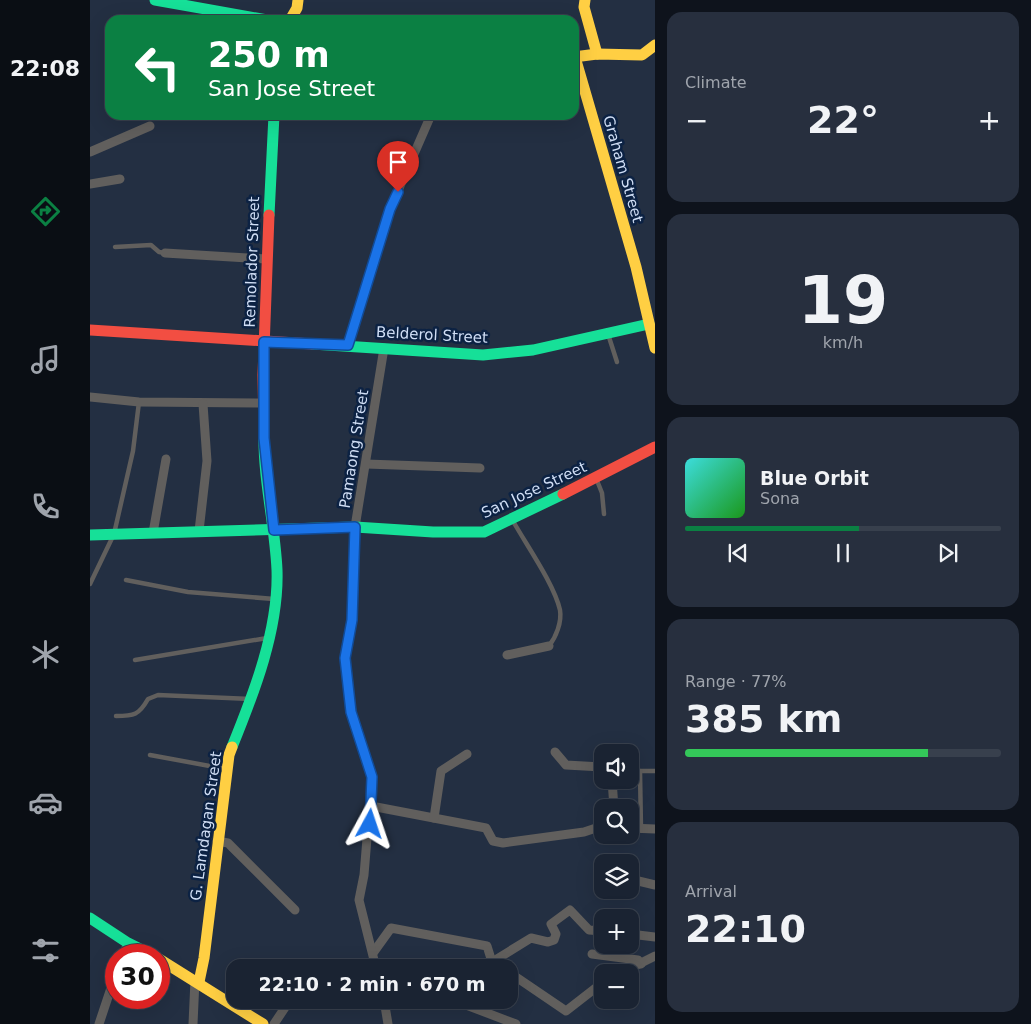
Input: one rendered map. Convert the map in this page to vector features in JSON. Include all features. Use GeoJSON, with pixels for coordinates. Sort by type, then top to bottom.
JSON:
{"type":"FeatureCollection","features":[{"type":"Feature","properties":{"kind":"street"},"geometry":{"type":"LineString","coordinates":[[155,0],[239,15]]}},
{"type":"Feature","properties":{"kind":"street"},"geometry":{"type":"LineString","coordinates":[[293,15],[297,8],[298,0]]}},
{"type":"Feature","properties":{"kind":"street"},"geometry":{"type":"LineString","coordinates":[[583,2],[597,54]]}},
{"type":"Feature","properties":{"kind":"street"},"geometry":{"type":"LineString","coordinates":[[579,56],[597,54],[642,55],[655,45]]}},
{"type":"Feature","properties":{"kind":"street","name":"Graham Street"},"geometry":{"type":"LineString","coordinates":[[579,74],[636,267],[655,348]]}},
{"type":"Feature","properties":{"kind":"street","name":"Remolador Street"},"geometry":{"type":"LineString","coordinates":[[274,120],[274,146],[266,258],[263,374],[265,403],[264,438],[274,530]]}},
{"type":"Feature","properties":{"kind":"street"},"geometry":{"type":"LineString","coordinates":[[348,345],[390,209],[429,120]]}},
{"type":"Feature","properties":{"kind":"street"},"geometry":{"type":"LineString","coordinates":[[90,152],[150,126]]}},
{"type":"Feature","properties":{"kind":"street"},"geometry":{"type":"LineString","coordinates":[[90,184],[120,179]]}},
{"type":"Feature","properties":{"kind":"street"},"geometry":{"type":"LineString","coordinates":[[165,253],[266,258]]}},
{"type":"Feature","properties":{"kind":"street","name":"Belderol Street"},"geometry":{"type":"LineString","coordinates":[[90,330],[483,355],[533,350],[649,324]]}},
{"type":"Feature","properties":{"kind":"street","name":"Pamaong Street"},"geometry":{"type":"LineString","coordinates":[[374,959],[358,900],[364,874],[372,777],[351,712],[345,658],[352,620],[355,527],[384,348]]}},
{"type":"Feature","properties":{"kind":"street"},"geometry":{"type":"LineString","coordinates":[[90,397],[139,402],[265,403]]}},
{"type":"Feature","properties":{"kind":"street"},"geometry":{"type":"LineString","coordinates":[[199,532],[207,461],[203,404]]}},
{"type":"Feature","properties":{"kind":"street","name":"San Jose Street"},"geometry":{"type":"LineString","coordinates":[[90,535],[355,527],[433,532],[484,532],[513,520],[655,447]]}},
{"type":"Feature","properties":{"kind":"street"},"geometry":{"type":"LineString","coordinates":[[153,533],[166,459]]}},
{"type":"Feature","properties":{"kind":"street"},"geometry":{"type":"LineString","coordinates":[[366,464],[480,468]]}},
{"type":"Feature","properties":{"kind":"street","name":"G. Lamdagan Street"},"geometry":{"type":"LineString","coordinates":[[197,981],[204,958],[229,755],[260,677],[269,638],[277,571],[274,530]]}},
{"type":"Feature","properties":{"kind":"street"},"geometry":{"type":"LineString","coordinates":[[506,655],[549,646]]}},
{"type":"Feature","properties":{"kind":"street"},"geometry":{"type":"LineString","coordinates":[[555,752],[566,765],[594,767]]}},
{"type":"Feature","properties":{"kind":"street"},"geometry":{"type":"LineString","coordinates":[[434,818],[442,771],[467,754]]}},
{"type":"Feature","properties":{"kind":"street"},"geometry":{"type":"LineString","coordinates":[[371,806],[486,828],[493,841],[503,843],[584,832],[594,829]]}},
{"type":"Feature","properties":{"kind":"street"},"geometry":{"type":"LineString","coordinates":[[641,829],[655,829]]}},
{"type":"Feature","properties":{"kind":"street"},"geometry":{"type":"LineString","coordinates":[[217,841],[228,843],[295,910]]}},
{"type":"Feature","properties":{"kind":"street"},"geometry":{"type":"LineString","coordinates":[[639,881],[655,885]]}},
{"type":"Feature","properties":{"kind":"street"},"geometry":{"type":"LineString","coordinates":[[497,959],[531,938],[548,942],[554,940],[556,934],[551,924],[570,910],[589,930],[594,931]]}},
{"type":"Feature","properties":{"kind":"street"},"geometry":{"type":"LineString","coordinates":[[90,918],[128,943]]}},
{"type":"Feature","properties":{"kind":"street"},"geometry":{"type":"LineString","coordinates":[[373,953],[391,928],[487,946],[491,959]]}},
{"type":"Feature","properties":{"kind":"street"},"geometry":{"type":"LineString","coordinates":[[639,935],[655,937]]}},
{"type":"Feature","properties":{"kind":"street"},"geometry":{"type":"LineString","coordinates":[[592,954],[638,960],[641,964],[655,956]]}},
{"type":"Feature","properties":{"kind":"street"},"geometry":{"type":"LineString","coordinates":[[170,965],[263,1024]]}},
{"type":"Feature","properties":{"kind":"street"},"geometry":{"type":"LineString","coordinates":[[518,979],[566,1011],[594,989]]}},
{"type":"Feature","properties":{"kind":"street"},"geometry":{"type":"LineString","coordinates":[[193,1024],[197,981]]}},
{"type":"Feature","properties":{"kind":"street"},"geometry":{"type":"LineString","coordinates":[[99,1024],[105,1006]]}},
{"type":"Feature","properties":{"kind":"street"},"geometry":{"type":"LineString","coordinates":[[274,1024],[284,1009]]}},
{"type":"Feature","properties":{"kind":"street"},"geometry":{"type":"LineString","coordinates":[[385,1009],[388,1024]]}},
{"type":"Feature","properties":{"kind":"street"},"geometry":{"type":"LineString","coordinates":[[477,1009],[516,1024]]}},
{"type":"Feature","properties":{"kind":"lane"},"geometry":{"type":"LineString","coordinates":[[642,55],[655,55]]}},
{"type":"Feature","properties":{"kind":"lane"},"geometry":{"type":"LineString","coordinates":[[115,247],[152,245],[159,252],[165,253]]}},
{"type":"Feature","properties":{"kind":"lane"},"geometry":{"type":"LineString","coordinates":[[608,333],[617,362]]}},
{"type":"Feature","properties":{"kind":"lane"},"geometry":{"type":"LineString","coordinates":[[90,584],[114,534],[133,451],[139,402]]}},
{"type":"Feature","properties":{"kind":"lane"},"geometry":{"type":"LineString","coordinates":[[596,478],[602,493],[604,514]]}},
{"type":"Feature","properties":{"kind":"lane"},"geometry":{"type":"LineString","coordinates":[[513,520],[554,594],[560,612],[555,637],[549,646]]}},
{"type":"Feature","properties":{"kind":"lane"},"geometry":{"type":"LineString","coordinates":[[126,580],[188,592],[275,599]]}},
{"type":"Feature","properties":{"kind":"lane"},"geometry":{"type":"LineString","coordinates":[[135,660],[269,638]]}},
{"type":"Feature","properties":{"kind":"lane"},"geometry":{"type":"LineString","coordinates":[[116,716],[131,716],[141,710],[148,699],[158,696],[252,699]]}},
{"type":"Feature","properties":{"kind":"lane"},"geometry":{"type":"LineString","coordinates":[[150,755],[227,769]]}},
{"type":"Feature","properties":{"kind":"lane"},"geometry":{"type":"LineString","coordinates":[[641,829],[640,771],[655,771]]}},
{"type":"Feature","properties":{"kind":"traffic: fast"},"geometry":{"type":"LineString","coordinates":[[155,0],[239,15]]}},
{"type":"Feature","properties":{"kind":"traffic: fast"},"geometry":{"type":"LineString","coordinates":[[269,215],[274,120]]}},
{"type":"Feature","properties":{"kind":"traffic: fast"},"geometry":{"type":"LineString","coordinates":[[312,344],[483,355],[533,350],[649,324]]}},
{"type":"Feature","properties":{"kind":"traffic: fast"},"geometry":{"type":"LineString","coordinates":[[232,747],[249,705],[263,660],[274,615],[277,592],[276,553],[265,467],[264,433]]}},
{"type":"Feature","properties":{"kind":"traffic: fast"},"geometry":{"type":"LineString","coordinates":[[90,535],[355,527],[433,532],[484,532],[563,494]]}},
{"type":"Feature","properties":{"kind":"traffic: fast"},"geometry":{"type":"LineString","coordinates":[[90,918],[130,944]]}},
{"type":"Feature","properties":{"kind":"traffic: slow"},"geometry":{"type":"LineString","coordinates":[[293,15],[297,8],[298,0]]}},
{"type":"Feature","properties":{"kind":"traffic: slow"},"geometry":{"type":"LineString","coordinates":[[585,0],[584,7],[597,54]]}},
{"type":"Feature","properties":{"kind":"traffic: slow"},"geometry":{"type":"LineString","coordinates":[[579,56],[597,54],[642,55],[655,45]]}},
{"type":"Feature","properties":{"kind":"traffic: slow"},"geometry":{"type":"LineString","coordinates":[[579,71],[636,267],[655,348]]}},
{"type":"Feature","properties":{"kind":"traffic: slow"},"geometry":{"type":"LineString","coordinates":[[199,982],[204,958],[229,755],[232,747]]}},
{"type":"Feature","properties":{"kind":"traffic: slow"},"geometry":{"type":"LineString","coordinates":[[170,966],[263,1024]]}},
{"type":"Feature","properties":{"kind":"traffic: jam"},"geometry":{"type":"LineString","coordinates":[[264,433],[263,375],[269,215]]}},
{"type":"Feature","properties":{"kind":"traffic: jam"},"geometry":{"type":"LineString","coordinates":[[90,330],[312,344]]}},
{"type":"Feature","properties":{"kind":"traffic: jam"},"geometry":{"type":"LineString","coordinates":[[563,494],[655,447]]}},
{"type":"Feature","properties":{"kind":"route"},"geometry":{"type":"LineString","coordinates":[[370,824],[372,777],[351,712],[345,658],[352,620],[355,527],[274,530],[264,438],[264,342],[348,345],[390,209],[398,192]]}}]}
